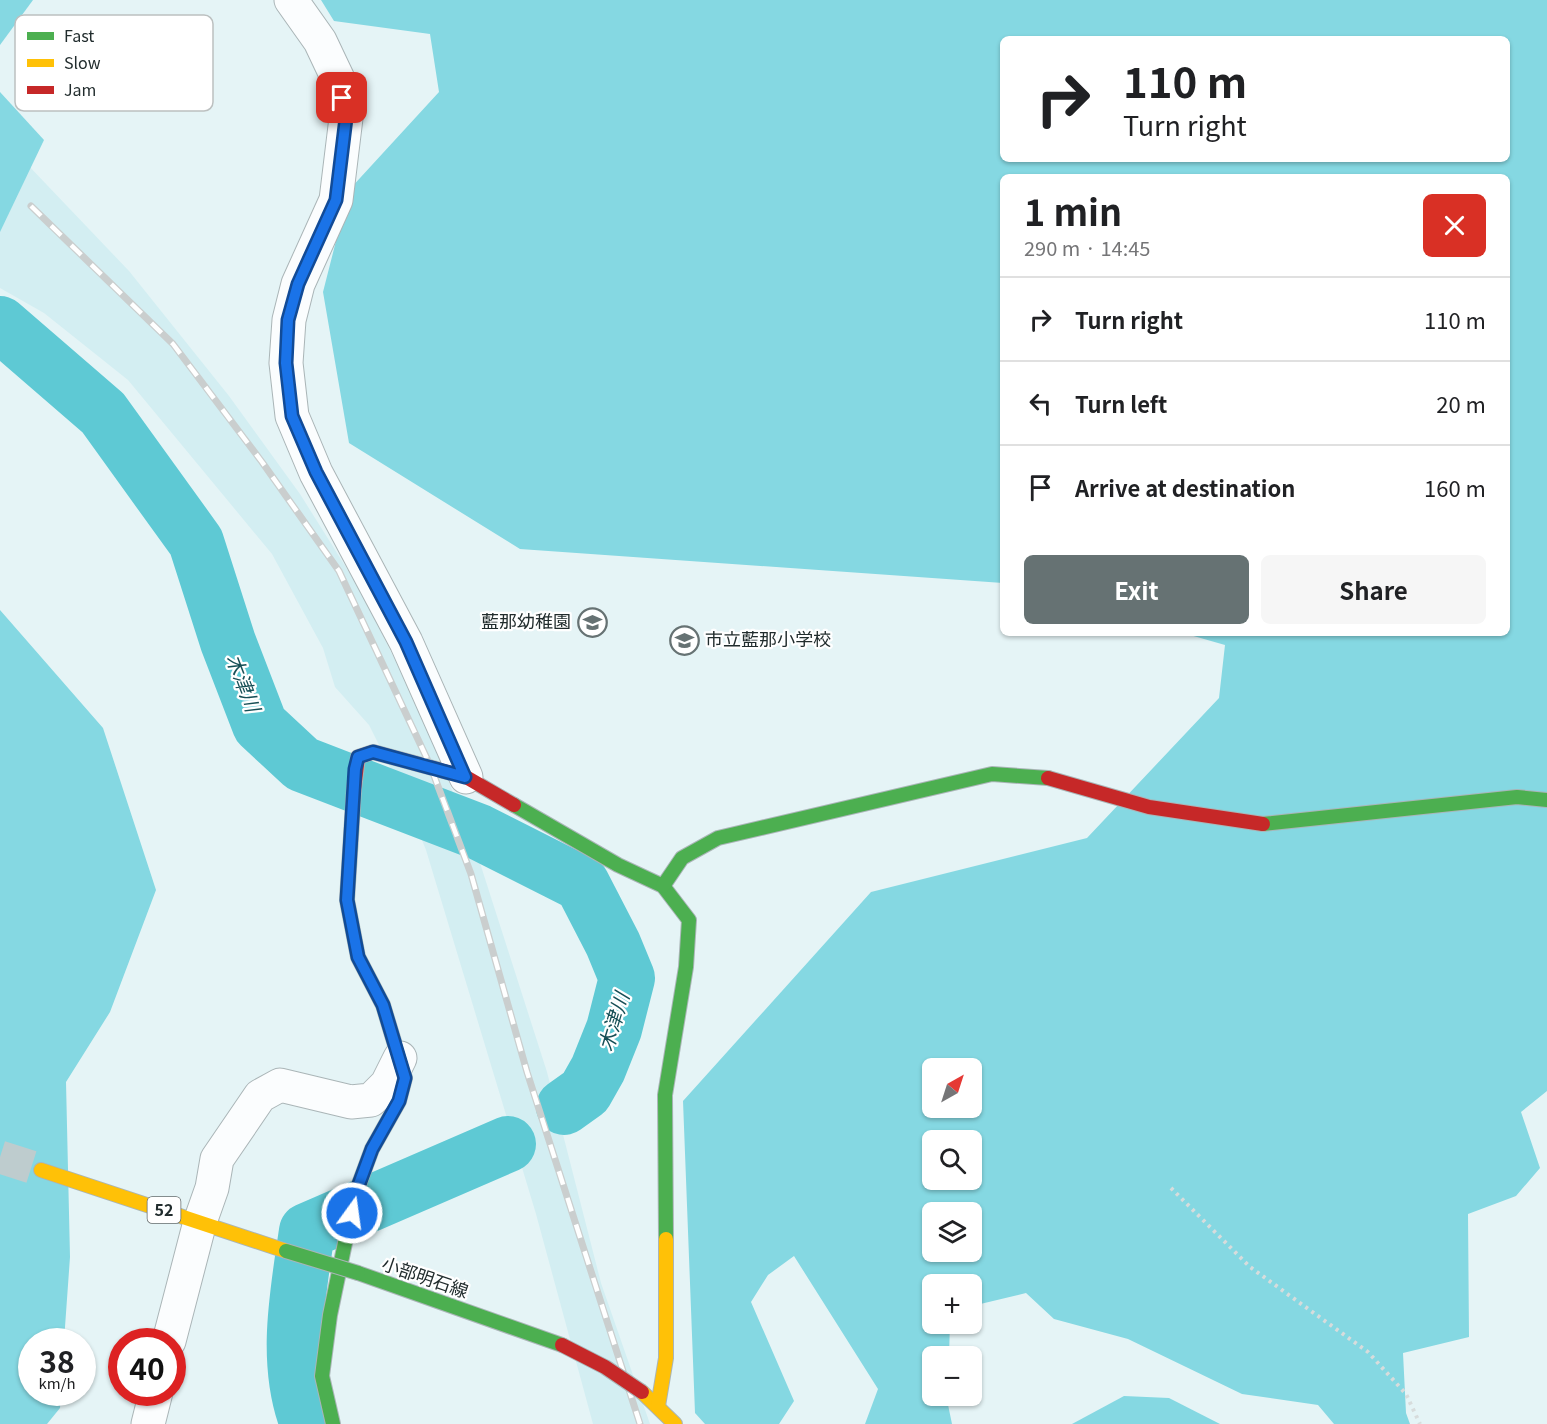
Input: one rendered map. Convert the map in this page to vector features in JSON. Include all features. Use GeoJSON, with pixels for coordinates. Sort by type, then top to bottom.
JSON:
{"type":"FeatureCollection","features":[{"type":"Feature","properties":{"kind":"street"},"geometry":{"type":"LineString","coordinates":[[291,0],[320,41],[338,79],[346,118],[336,200],[298,284],[288,320],[286,363],[292,416],[316,472],[406,642],[465,777]]}},
{"type":"Feature","properties":{"kind":"street"},"geometry":{"type":"LineString","coordinates":[[333,1424],[322,1376],[330,1315],[346,1248],[355,1195],[372,1149],[399,1101],[405,1078],[383,1005],[358,957],[347,900],[355,769],[358,757],[373,752],[465,777],[618,865],[663,886],[689,920],[686,967],[665,1095],[666,1358],[658,1406]]}},
{"type":"Feature","properties":{"kind":"street"},"geometry":{"type":"LineString","coordinates":[[663,886],[681,858],[718,837],[992,774],[1044,777],[1149,807],[1265,824],[1516,797],[1547,800]]}},
{"type":"Feature","properties":{"kind":"street"},"geometry":{"type":"LineString","coordinates":[[172,1328],[200,1222],[212,1188],[217,1159],[260,1096],[280,1085],[351,1102],[372,1100],[387,1084],[400,1058]]}},
{"type":"Feature","properties":{"kind":"street","name":"小部明石線"},"geometry":{"type":"LineString","coordinates":[[41,1170],[358,1273],[562,1345],[605,1367],[642,1392],[675,1424]]}},
{"type":"Feature","properties":{"kind":"street"},"geometry":{"type":"LineString","coordinates":[[148,1424],[152,1406]]}},
{"type":"Feature","properties":{"kind":"path"},"geometry":{"type":"LineString","coordinates":[[1171,1188],[1250,1267],[1368,1352],[1406,1394],[1420,1424]]}},
{"type":"Feature","properties":{"kind":"shaded area"},"geometry":{"type":"Polygon","coordinates":[[[0,0],[33,0],[22,15],[15,15],[15,25],[0,45],[0,0]]]}},
{"type":"Feature","properties":{"kind":"shaded area"},"geometry":{"type":"Polygon","coordinates":[[[321,0],[1547,0],[1547,1091],[1521,1112],[1540,1168],[1516,1196],[1468,1214],[1469,1337],[1403,1353],[1406,1413],[1410,1424],[1334,1424],[1318,1405],[1242,1394],[1128,1339],[1054,1319],[1026,1293],[982,1304],[982,1274],[922,1274],[922,1334],[950,1334],[949,1346],[922,1346],[922,1406],[948,1406],[952,1424],[865,1424],[878,1389],[794,1256],[768,1275],[751,1302],[794,1401],[779,1424],[705,1424],[695,1413],[683,1101],[871,892],[1087,838],[1219,698],[1225,645],[1194,636],[1510,636],[1510,174],[1000,174],[1000,583],[520,549],[349,443],[323,292],[349,190],[439,92],[430,34],[334,21],[321,0]]]}},
{"type":"Feature","properties":{"kind":"shaded area"},"geometry":{"type":"Polygon","coordinates":[[[0,92],[44,140],[0,232],[0,92]]]}},
{"type":"Feature","properties":{"kind":"shaded area"},"geometry":{"type":"Polygon","coordinates":[[[26,163],[129,271],[229,396],[300,494],[359,588],[425,720],[480,863],[547,1072],[601,1283],[650,1424],[593,1424],[536,1214],[426,850],[403,793],[369,725],[335,687],[323,648],[272,554],[128,380],[44,313],[0,288],[0,216],[26,163]]]}},
{"type":"Feature","properties":{"kind":"shaded area"},"geometry":{"type":"Polygon","coordinates":[[[0,610],[103,728],[156,890],[110,1012],[66,1082],[70,1257],[65,1328],[18,1328],[18,1406],[60,1406],[60,1408],[47,1424],[0,1424],[0,610]]]}},
{"type":"Feature","properties":{"kind":"shaded area"},"geometry":{"type":"Polygon","coordinates":[[[1124,1396],[1169,1398],[1220,1424],[1072,1424],[1124,1396]]]}},
{"type":"Feature","properties":{"kind":"waterway","name":"木津川"},"geometry":{"type":"LineString","coordinates":[[0,324],[103,413],[196,542],[228,642],[260,725],[302,764],[479,832],[582,884],[613,944],[627,978],[614,1029],[598,1069],[585,1092],[564,1107]]}},
{"type":"Feature","properties":{"kind":"waterway","name":"木津川"},"geometry":{"type":"LineString","coordinates":[[308,1424],[296,1377],[295,1352],[297,1303],[307,1231],[508,1144]]}},
{"type":"Feature","properties":{"kind":"tunnel"},"geometry":{"type":"LineString","coordinates":[[0,1157],[41,1170]]}},
{"type":"Feature","properties":{"kind":"railway"},"geometry":{"type":"LineString","coordinates":[[31,206],[173,344],[262,462],[339,571],[430,765],[471,874],[527,1072],[640,1424]]}},
{"type":"Feature","properties":{"kind":"traffic: fast"},"geometry":{"type":"LineString","coordinates":[[663,886],[682,858],[718,838],[992,774],[1048,778]]}},
{"type":"Feature","properties":{"kind":"traffic: fast"},"geometry":{"type":"LineString","coordinates":[[333,1424],[322,1376],[330,1315],[355,1195],[372,1149],[399,1101],[405,1078],[383,1005],[358,957],[347,900],[354,789]]}},
{"type":"Feature","properties":{"kind":"traffic: fast"},"geometry":{"type":"LineString","coordinates":[[1263,824],[1517,797],[1547,800]]}},
{"type":"Feature","properties":{"kind":"traffic: fast"},"geometry":{"type":"LineString","coordinates":[[514,805],[618,865],[663,886],[689,920],[686,967],[665,1095],[666,1239]]}},
{"type":"Feature","properties":{"kind":"traffic: fast"},"geometry":{"type":"LineString","coordinates":[[286,1251],[358,1273]]}},
{"type":"Feature","properties":{"kind":"traffic: fast"},"geometry":{"type":"LineString","coordinates":[[358,1273],[562,1345]]}},
{"type":"Feature","properties":{"kind":"traffic: slow"},"geometry":{"type":"LineString","coordinates":[[41,1170],[286,1251]]}},
{"type":"Feature","properties":{"kind":"traffic: slow"},"geometry":{"type":"LineString","coordinates":[[658,1406],[666,1358],[666,1239]]}},
{"type":"Feature","properties":{"kind":"traffic: slow"},"geometry":{"type":"LineString","coordinates":[[642,1392],[675,1424]]}},
{"type":"Feature","properties":{"kind":"traffic: jam"},"geometry":{"type":"LineString","coordinates":[[354,789],[358,757],[373,752],[466,777],[514,805]]}},
{"type":"Feature","properties":{"kind":"traffic: jam"},"geometry":{"type":"LineString","coordinates":[[1048,778],[1149,807],[1263,824]]}},
{"type":"Feature","properties":{"kind":"traffic: jam"},"geometry":{"type":"LineString","coordinates":[[562,1345],[605,1367],[642,1392]]}},
{"type":"Feature","properties":{"kind":"place","name":"藍那幼稚園"},"geometry":{"type":"Point","coordinates":[592,622]}},
{"type":"Feature","properties":{"kind":"place","name":"市立藍那小学校"},"geometry":{"type":"Point","coordinates":[684,640]}},
{"type":"Feature","properties":{"kind":"route"},"geometry":{"type":"LineString","coordinates":[[342,98],[346,118],[336,200],[298,284],[288,320],[286,363],[292,416],[316,472],[406,642],[465,777],[373,752],[358,757],[355,769],[347,900],[358,957],[383,1005],[405,1078],[399,1101],[372,1149],[355,1195],[352,1213]]}}]}
